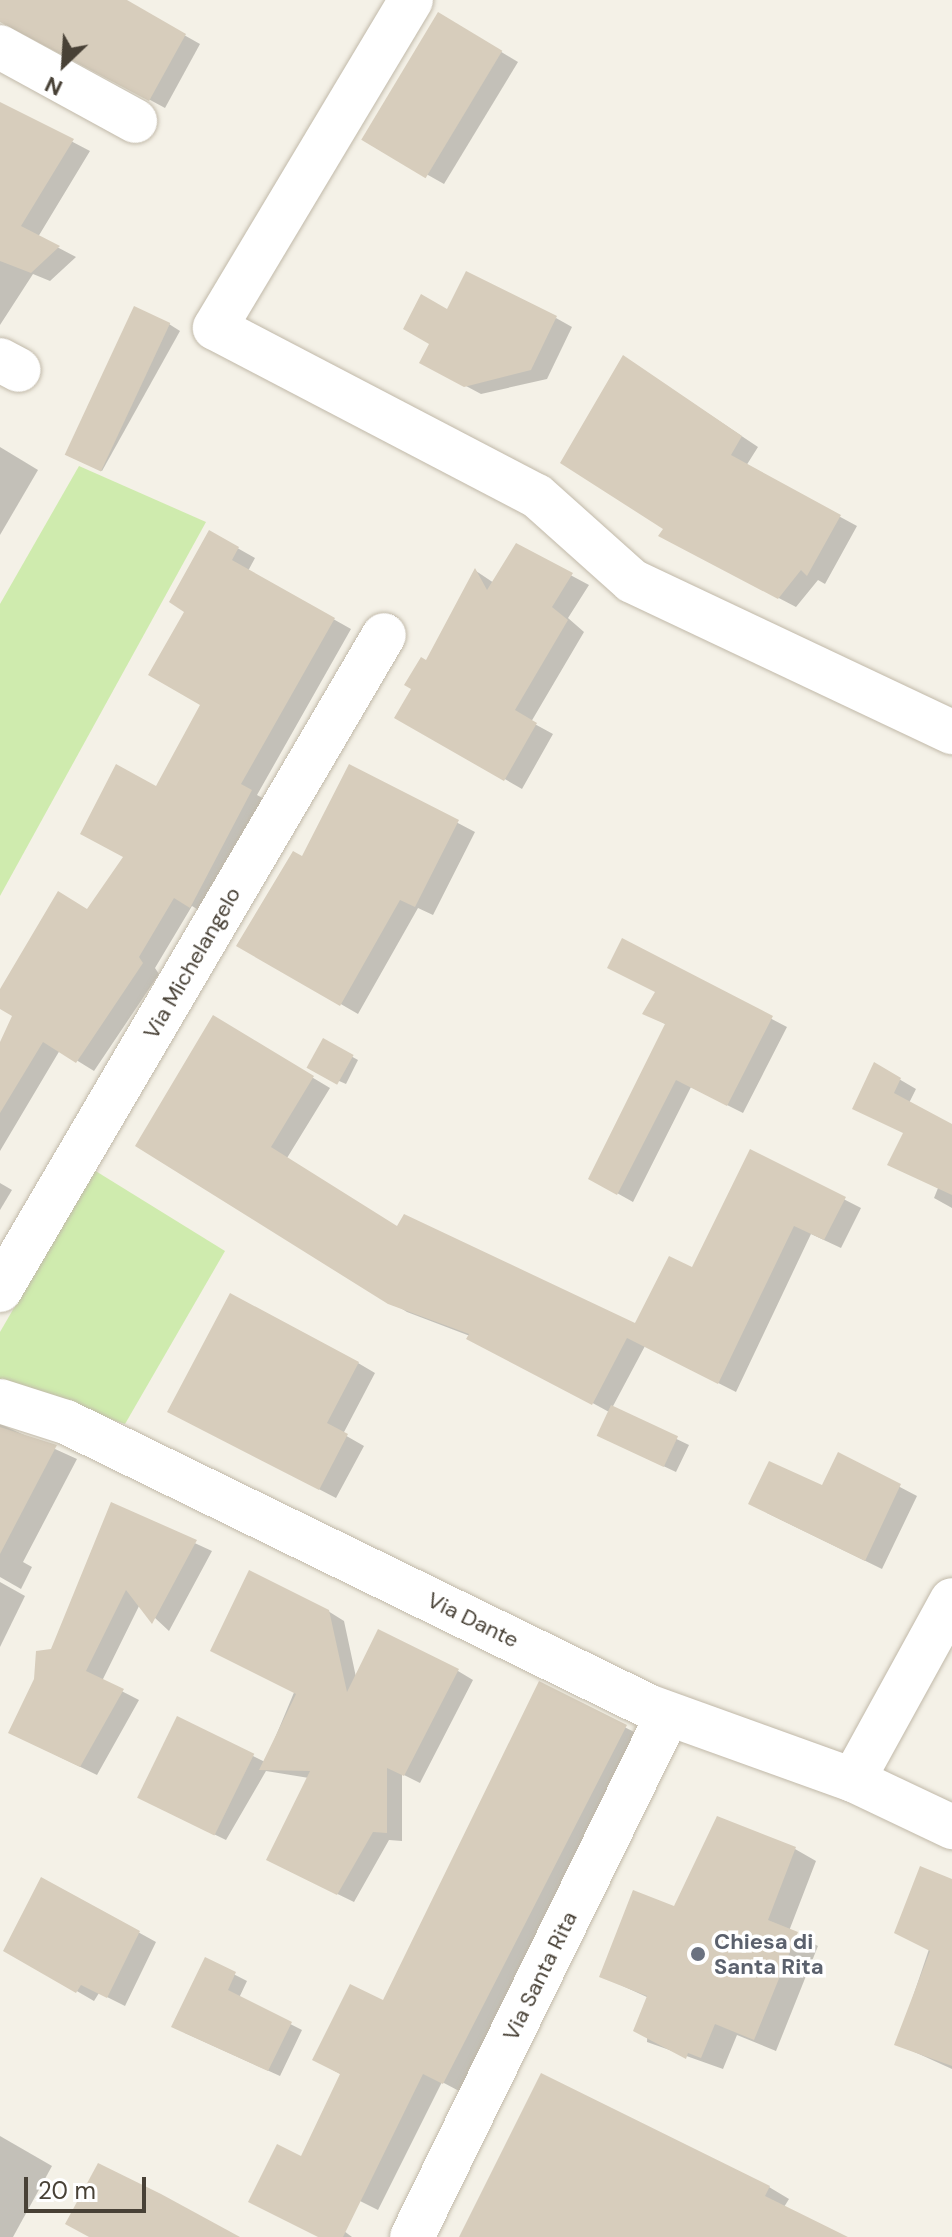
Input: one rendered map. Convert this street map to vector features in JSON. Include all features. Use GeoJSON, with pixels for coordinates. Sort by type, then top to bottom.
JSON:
{"type":"FeatureCollection","features":[{"type":"Feature","properties":{"kind":"street"},"geometry":{"type":"LineString","coordinates":[[411,0],[215,328],[537,496],[632,581],[952,732]]}},
{"type":"Feature","properties":{"kind":"street"},"geometry":{"type":"LineString","coordinates":[[0,47],[135,121]]}},
{"type":"Feature","properties":{"kind":"street","name":"Via Michelangelo"},"geometry":{"type":"LineString","coordinates":[[0,1290],[384,635]]}},
{"type":"Feature","properties":{"kind":"street","name":"Via Dante"},"geometry":{"type":"LineString","coordinates":[[0,1401],[66,1422],[668,1714],[853,1780],[952,1827]]}},
{"type":"Feature","properties":{"kind":"street"},"geometry":{"type":"LineString","coordinates":[[853,1780],[952,1600]]}},
{"type":"Feature","properties":{"kind":"street","name":"Via Santa Rita"},"geometry":{"type":"LineString","coordinates":[[412,2237],[668,1714]]}},
{"type":"Feature","properties":{"kind":"green space"},"geometry":{"type":"Polygon","coordinates":[[[79,466],[206,522],[0,896],[0,604],[79,466]]]}},
{"type":"Feature","properties":{"kind":"green space"},"geometry":{"type":"Polygon","coordinates":[[[94,1170],[225,1251],[125,1424],[0,1381],[0,1332],[94,1170]]]}},
{"type":"Feature","properties":{"kind":"building"},"geometry":{"type":"Polygon","coordinates":[[[0,0],[127,0],[186,34],[149,101],[0,22],[0,0]]]}},
{"type":"Feature","properties":{"kind":"building"},"geometry":{"type":"Polygon","coordinates":[[[438,12],[502,51],[426,178],[361,140],[438,12]]]}},
{"type":"Feature","properties":{"kind":"building"},"geometry":{"type":"Polygon","coordinates":[[[0,102],[74,139],[21,226],[60,246],[31,273],[0,261],[0,102]]]}},
{"type":"Feature","properties":{"kind":"building"},"geometry":{"type":"Polygon","coordinates":[[[466,271],[557,316],[531,370],[464,387],[419,363],[429,344],[403,329],[421,294],[447,309],[466,271]]]}},
{"type":"Feature","properties":{"kind":"building"},"geometry":{"type":"Polygon","coordinates":[[[134,306],[170,323],[101,472],[65,455],[134,306]]]}},
{"type":"Feature","properties":{"kind":"building"},"geometry":{"type":"Polygon","coordinates":[[[623,355],[742,436],[731,455],[841,515],[807,576],[801,570],[778,599],[658,536],[663,529],[560,463],[623,355]]]}},
{"type":"Feature","properties":{"kind":"building"},"geometry":{"type":"Polygon","coordinates":[[[209,530],[239,547],[232,560],[335,618],[241,784],[252,790],[190,908],[174,898],[139,957],[143,963],[76,1063],[43,1042],[0,1113],[0,1042],[12,1016],[0,1009],[0,989],[58,891],[87,909],[123,857],[80,834],[116,764],[156,786],[200,705],[148,675],[184,612],[169,602],[209,530]]]}},
{"type":"Feature","properties":{"kind":"building"},"geometry":{"type":"Polygon","coordinates":[[[516,543],[573,573],[552,607],[568,620],[515,710],[537,723],[504,781],[394,718],[411,689],[404,685],[421,657],[426,660],[475,568],[487,590],[516,543]]]}},
{"type":"Feature","properties":{"kind":"building"},"geometry":{"type":"Polygon","coordinates":[[[349,764],[459,820],[415,907],[400,900],[340,1006],[236,946],[293,851],[302,856],[349,764]]]}},
{"type":"Feature","properties":{"kind":"building"},"geometry":{"type":"Polygon","coordinates":[[[622,938],[773,1016],[727,1106],[676,1080],[617,1195],[588,1179],[665,1024],[642,1014],[655,992],[607,968],[622,938]]]}},
{"type":"Feature","properties":{"kind":"building"},"geometry":{"type":"Polygon","coordinates":[[[213,1015],[314,1076],[271,1147],[397,1226],[404,1214],[635,1323],[669,1256],[692,1267],[750,1149],[846,1197],[824,1240],[794,1226],[718,1384],[627,1338],[592,1405],[466,1339],[469,1334],[388,1304],[135,1146],[213,1015]]]}},
{"type":"Feature","properties":{"kind":"building"},"geometry":{"type":"Polygon","coordinates":[[[323,1038],[354,1055],[337,1085],[307,1068],[323,1038]]]}},
{"type":"Feature","properties":{"kind":"building"},"geometry":{"type":"Polygon","coordinates":[[[874,1062],[901,1078],[894,1093],[952,1124],[952,1195],[887,1165],[903,1133],[852,1109],[874,1062]]]}},
{"type":"Feature","properties":{"kind":"building"},"geometry":{"type":"Polygon","coordinates":[[[230,1293],[359,1362],[327,1423],[348,1434],[319,1490],[167,1412],[230,1293]]]}},
{"type":"Feature","properties":{"kind":"building"},"geometry":{"type":"Polygon","coordinates":[[[611,1405],[678,1436],[664,1467],[597,1436],[611,1405]]]}},
{"type":"Feature","properties":{"kind":"building"},"geometry":{"type":"Polygon","coordinates":[[[0,1427],[57,1445],[0,1554],[0,1427]]]}},
{"type":"Feature","properties":{"kind":"building"},"geometry":{"type":"Polygon","coordinates":[[[838,1452],[901,1484],[865,1561],[748,1504],[769,1461],[822,1485],[838,1452]]]}},
{"type":"Feature","properties":{"kind":"building"},"geometry":{"type":"Polygon","coordinates":[[[111,1502],[197,1540],[152,1624],[126,1590],[86,1671],[124,1689],[80,1767],[8,1733],[34,1679],[36,1651],[51,1649],[111,1502]]]}},
{"type":"Feature","properties":{"kind":"building"},"geometry":{"type":"Polygon","coordinates":[[[249,1570],[329,1610],[347,1692],[378,1629],[459,1669],[404,1776],[387,1768],[387,1833],[373,1832],[337,1895],[266,1860],[310,1771],[259,1770],[296,1694],[210,1651],[249,1570]]]}},
{"type":"Feature","properties":{"kind":"building"},"geometry":{"type":"Polygon","coordinates":[[[539,1681],[627,1725],[443,2084],[423,2074],[343,2237],[318,2237],[248,2202],[277,2144],[301,2156],[340,2074],[312,2060],[350,1984],[383,2000],[539,1681]]]}},
{"type":"Feature","properties":{"kind":"building"},"geometry":{"type":"Polygon","coordinates":[[[177,1716],[254,1754],[214,1835],[137,1798],[177,1716]]]}},
{"type":"Feature","properties":{"kind":"building","name":"Chiesa di Santa Rita"},"geometry":{"type":"Polygon","coordinates":[[[717,1816],[796,1847],[768,1920],[798,1932],[754,2040],[715,2024],[701,2058],[688,2053],[686,2059],[633,2031],[647,1996],[599,1977],[633,1890],[674,1906],[717,1816]]]}},
{"type":"Feature","properties":{"kind":"building"},"geometry":{"type":"Polygon","coordinates":[[[920,1866],[952,1879],[952,2066],[894,2045],[930,1951],[894,1933],[920,1866]]]}},
{"type":"Feature","properties":{"kind":"building"},"geometry":{"type":"Polygon","coordinates":[[[41,1877],[140,1931],[107,1998],[81,1985],[76,1993],[3,1951],[41,1877]]]}},
{"type":"Feature","properties":{"kind":"building"},"geometry":{"type":"Polygon","coordinates":[[[205,1957],[236,1972],[228,1990],[292,2022],[268,2071],[171,2027],[205,1957]]]}},
{"type":"Feature","properties":{"kind":"building"},"geometry":{"type":"Polygon","coordinates":[[[541,2073],[770,2186],[765,2196],[848,2237],[459,2237],[541,2073]]]}},
{"type":"Feature","properties":{"kind":"building"},"geometry":{"type":"Polygon","coordinates":[[[98,2163],[240,2237],[89,2237],[65,2224],[98,2163]]]}},
{"type":"Feature","properties":{"kind":"place","name":"Chiesa di Santa Rita"},"geometry":{"type":"Point","coordinates":[698,1954]}}]}
